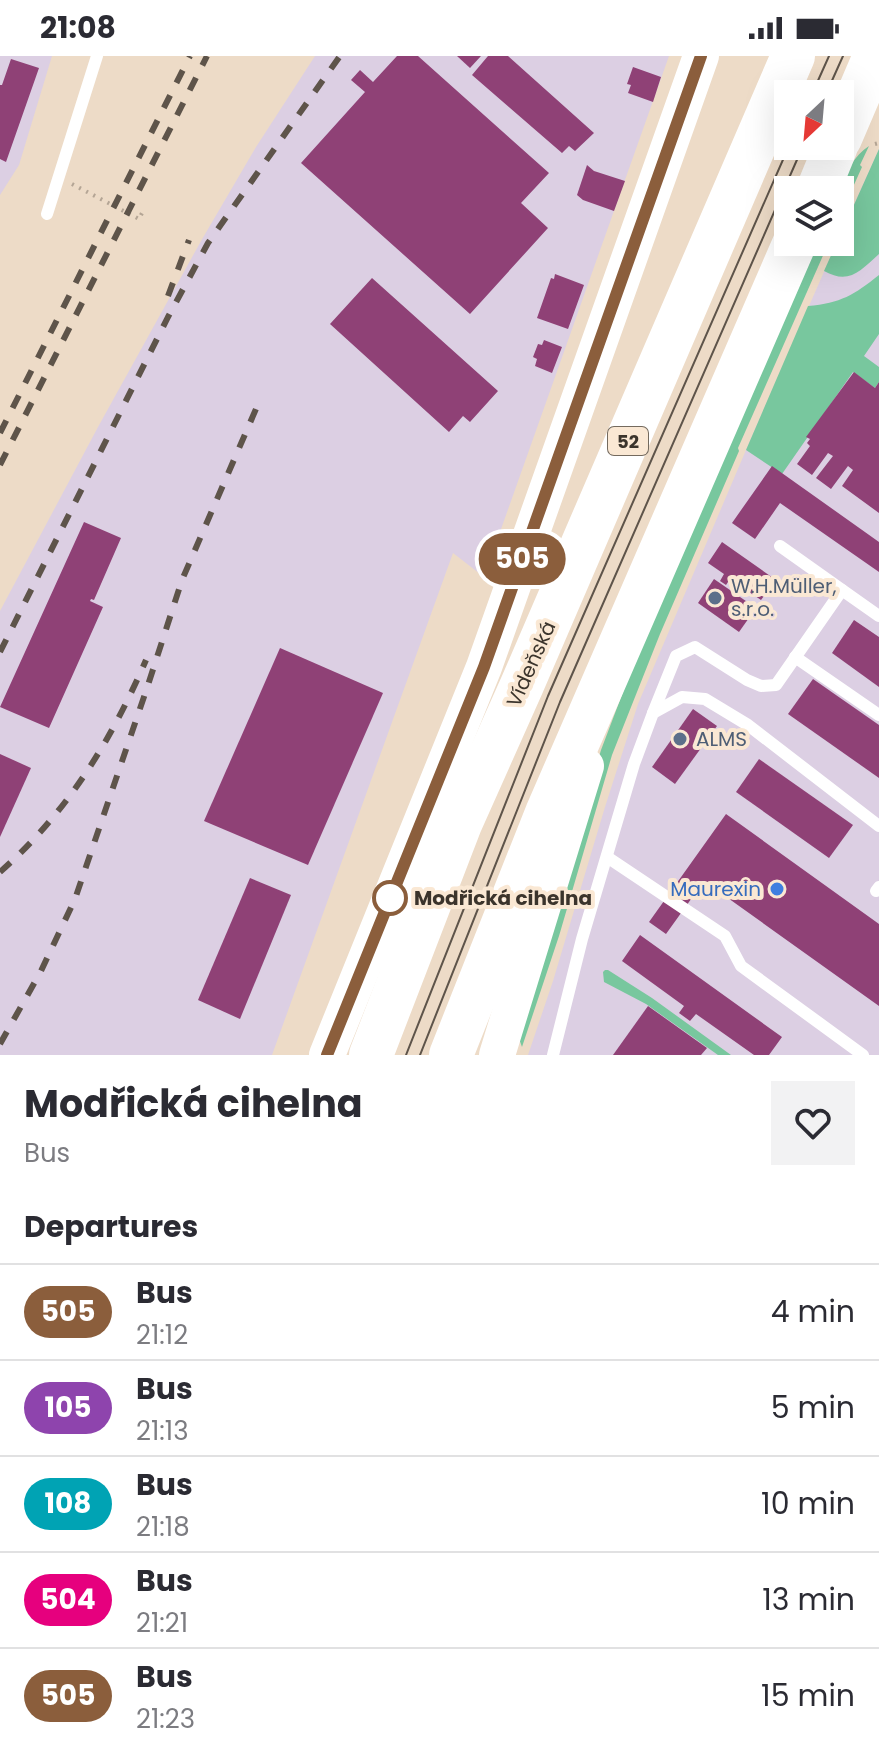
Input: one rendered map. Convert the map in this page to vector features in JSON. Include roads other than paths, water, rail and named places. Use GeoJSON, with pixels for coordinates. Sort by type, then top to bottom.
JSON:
{"type":"FeatureCollection","features":[{"type":"Feature","properties":{"kind":"highway","name":"Vídeňská"},"geometry":{"type":"LineString","coordinates":[[371,1055],[460,824],[529,671],[793,56]]}},
{"type":"Feature","properties":{"kind":"highway"},"geometry":{"type":"LineString","coordinates":[[830,176],[858,143],[875,56]]}},
{"type":"Feature","properties":{"kind":"highway"},"geometry":{"type":"LineString","coordinates":[[451,1055],[547,813],[789,256]]}},
{"type":"Feature","properties":{"kind":"street"},"geometry":{"type":"LineString","coordinates":[[327,1055],[484,667],[701,56]]}},
{"type":"Feature","properties":{"kind":"street"},"geometry":{"type":"LineString","coordinates":[[497,1055],[637,611]]}},
{"type":"Feature","properties":{"kind":"lane"},"geometry":{"type":"LineString","coordinates":[[47,214],[97,56]]}},
{"type":"Feature","properties":{"kind":"lane"},"geometry":{"type":"LineString","coordinates":[[780,546],[879,616]]}},
{"type":"Feature","properties":{"kind":"lane"},"geometry":{"type":"LineString","coordinates":[[553,1055],[582,939],[634,764],[676,656],[695,647],[747,680],[761,686],[776,685],[842,590]]}},
{"type":"Feature","properties":{"kind":"lane"},"geometry":{"type":"LineString","coordinates":[[795,657],[879,715]]}},
{"type":"Feature","properties":{"kind":"lane"},"geometry":{"type":"LineString","coordinates":[[653,713],[682,697],[705,699],[748,725],[879,826]]}},
{"type":"Feature","properties":{"kind":"lane"},"geometry":{"type":"LineString","coordinates":[[607,857],[725,936],[741,966],[863,1055]]}},
{"type":"Feature","properties":{"kind":"tram line"},"geometry":{"type":"LineString","coordinates":[[818,80],[829,56]]}},
{"type":"Feature","properties":{"kind":"tram line"},"geometry":{"type":"LineString","coordinates":[[832,80],[843,56]]}},
{"type":"Feature","properties":{"kind":"tram line"},"geometry":{"type":"LineString","coordinates":[[406,1055],[548,696],[783,160]]}},
{"type":"Feature","properties":{"kind":"tram line"},"geometry":{"type":"LineString","coordinates":[[420,1055],[560,702],[797,160]]}},
{"type":"Feature","properties":{"kind":"railway"},"geometry":{"type":"LineString","coordinates":[[0,433],[190,56]]}},
{"type":"Feature","properties":{"kind":"railway"},"geometry":{"type":"LineString","coordinates":[[0,465],[207,56]]}},
{"type":"Feature","properties":{"kind":"railway"},"geometry":{"type":"LineString","coordinates":[[0,652],[208,243],[340,56]]}},
{"type":"Feature","properties":{"kind":"railway"},"geometry":{"type":"LineString","coordinates":[[168,296],[189,240]]}},
{"type":"Feature","properties":{"kind":"railway"},"geometry":{"type":"LineString","coordinates":[[0,1044],[41,971],[75,899],[182,580],[259,402]]}},
{"type":"Feature","properties":{"kind":"railway"},"geometry":{"type":"LineString","coordinates":[[0,872],[46,825],[85,774],[118,719],[146,660]]}},
{"type":"Feature","properties":{"kind":"place","name":"W.H.Müller, s.r.o."},"geometry":{"type":"Point","coordinates":[715,598]}},
{"type":"Feature","properties":{"kind":"place","name":"ALMS"},"geometry":{"type":"Point","coordinates":[680,739]}},
{"type":"Feature","properties":{"kind":"place","name":"Maurexin"},"geometry":{"type":"Point","coordinates":[777,889]}},
{"type":"Feature","properties":{"kind":"place","name":"Modřická cihelna"},"geometry":{"type":"Point","coordinates":[390,898]}}]}
